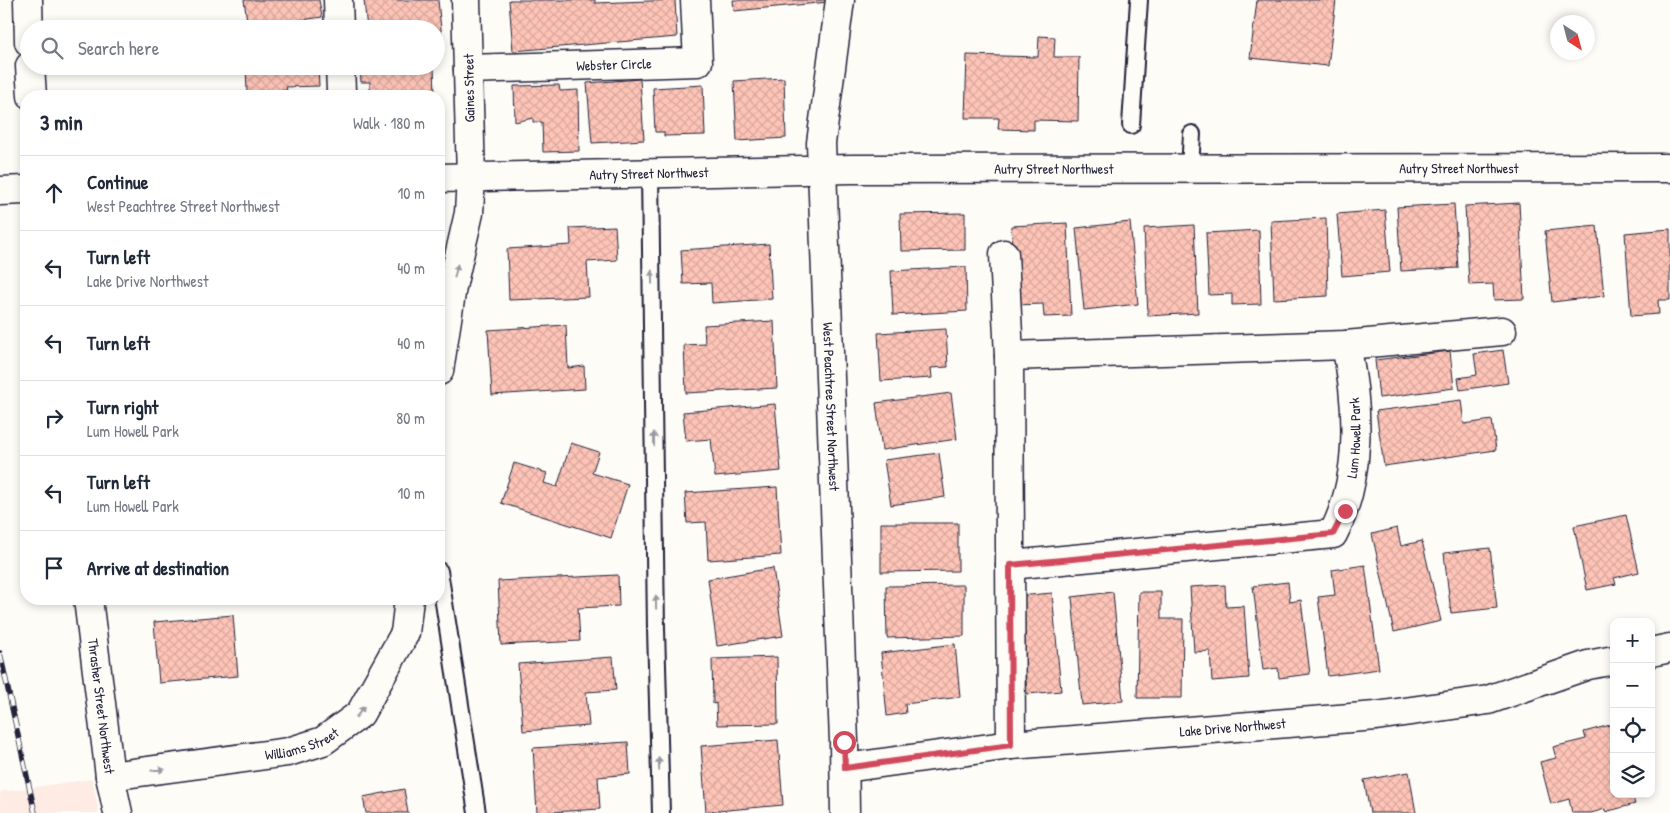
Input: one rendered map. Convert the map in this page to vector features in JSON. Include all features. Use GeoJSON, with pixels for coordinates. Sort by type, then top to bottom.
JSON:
{"type":"FeatureCollection","features":[{"type":"Feature","properties":{"kind":"street"},"geometry":{"type":"LineString","coordinates":[[28,0],[28,20]]}},
{"type":"Feature","properties":{"kind":"street"},"geometry":{"type":"LineString","coordinates":[[338,0],[339,20]]}},
{"type":"Feature","properties":{"kind":"street","name":"Gaines Street"},"geometry":{"type":"LineString","coordinates":[[445,333],[452,288],[469,213],[471,177],[466,0]]}},
{"type":"Feature","properties":{"kind":"street","name":"Webster Circle"},"geometry":{"type":"LineString","coordinates":[[468,69],[698,62],[695,0]]}},
{"type":"Feature","properties":{"kind":"street","name":"West Peachtree Street Northwest"},"geometry":{"type":"LineString","coordinates":[[840,0],[821,143],[821,169],[845,768],[845,813]]}},
{"type":"Feature","properties":{"kind":"street"},"geometry":{"type":"LineString","coordinates":[[31,75],[32,90]]}},
{"type":"Feature","properties":{"kind":"street","name":"Autry Street Northwest"},"geometry":{"type":"LineString","coordinates":[[445,178],[821,169],[1670,168]]}},
{"type":"Feature","properties":{"kind":"street"},"geometry":{"type":"LineString","coordinates":[[0,191],[20,190]]}},
{"type":"Feature","properties":{"kind":"street"},"geometry":{"type":"LineString","coordinates":[[1004,254],[1009,356],[1011,745]]}},
{"type":"Feature","properties":{"kind":"street"},"geometry":{"type":"LineString","coordinates":[[1009,356],[1346,345],[1502,331]]}},
{"type":"Feature","properties":{"kind":"street","name":"Lum Howell Park"},"geometry":{"type":"LineString","coordinates":[[1010,565],[1333,534],[1345,511],[1355,450],[1354,380],[1346,345]]}},
{"type":"Feature","properties":{"kind":"street","name":"Thrasher Street Northwest"},"geometry":{"type":"LineString","coordinates":[[89,605],[110,776],[118,813]]}},
{"type":"Feature","properties":{"kind":"street","name":"Williams Street"},"geometry":{"type":"LineString","coordinates":[[110,776],[288,752],[323,741],[360,714],[405,633],[408,605]]}},
{"type":"Feature","properties":{"kind":"street"},"geometry":{"type":"LineString","coordinates":[[1655,651],[1670,648]]}},
{"type":"Feature","properties":{"kind":"street","name":"Lake Drive Northwest"},"geometry":{"type":"LineString","coordinates":[[845,768],[1011,745],[1376,716],[1488,700],[1588,665],[1610,661]]}},
{"type":"Feature","properties":{"kind":"lane"},"geometry":{"type":"LineString","coordinates":[[1130,125],[1139,0]]}},
{"type":"Feature","properties":{"kind":"lane"},"geometry":{"type":"LineString","coordinates":[[1190,169],[1192,134]]}},
{"type":"Feature","properties":{"kind":"lane"},"geometry":{"type":"LineString","coordinates":[[650,173],[656,628],[661,813]]}},
{"type":"Feature","properties":{"kind":"lane"},"geometry":{"type":"LineString","coordinates":[[444,605],[477,813]]}},
{"type":"Feature","properties":{"kind":"shaded area"},"geometry":{"type":"Polygon","coordinates":[[[92,779],[99,813],[0,813],[0,792],[92,779]]]}},
{"type":"Feature","properties":{"kind":"building"},"geometry":{"type":"Polygon","coordinates":[[[244,0],[319,0],[322,17],[302,20],[247,20],[244,0]]]}},
{"type":"Feature","properties":{"kind":"building"},"geometry":{"type":"Polygon","coordinates":[[[364,0],[438,0],[440,20],[366,20],[364,0]]]}},
{"type":"Feature","properties":{"kind":"building"},"geometry":{"type":"Polygon","coordinates":[[[509,0],[595,0],[595,3],[675,0],[677,37],[513,51],[509,0]]]}},
{"type":"Feature","properties":{"kind":"building"},"geometry":{"type":"Polygon","coordinates":[[[733,0],[829,0],[829,2],[734,11],[733,0]]]}},
{"type":"Feature","properties":{"kind":"building"},"geometry":{"type":"Polygon","coordinates":[[[1257,0],[1336,0],[1328,66],[1250,58],[1257,0]]]}},
{"type":"Feature","properties":{"kind":"building"},"geometry":{"type":"Polygon","coordinates":[[[1039,36],[1055,37],[1054,57],[1079,57],[1078,121],[1034,120],[1034,130],[998,129],[999,118],[965,118],[967,55],[1038,57],[1039,36]]]}},
{"type":"Feature","properties":{"kind":"building"},"geometry":{"type":"Polygon","coordinates":[[[246,75],[318,75],[319,86],[286,87],[287,90],[247,90],[246,75]]]}},
{"type":"Feature","properties":{"kind":"building"},"geometry":{"type":"Polygon","coordinates":[[[361,75],[434,75],[435,90],[370,90],[370,82],[361,82],[361,75]]]}},
{"type":"Feature","properties":{"kind":"building"},"geometry":{"type":"Polygon","coordinates":[[[784,78],[786,138],[737,141],[734,81],[784,78]]]}},
{"type":"Feature","properties":{"kind":"building"},"geometry":{"type":"Polygon","coordinates":[[[640,79],[644,140],[592,143],[587,83],[640,79]]]}},
{"type":"Feature","properties":{"kind":"building"},"geometry":{"type":"Polygon","coordinates":[[[559,85],[560,91],[578,90],[579,151],[543,152],[542,122],[533,122],[533,118],[515,122],[514,86],[559,85]]]}},
{"type":"Feature","properties":{"kind":"building"},"geometry":{"type":"Polygon","coordinates":[[[703,85],[705,135],[664,136],[664,132],[655,132],[653,88],[703,85]]]}},
{"type":"Feature","properties":{"kind":"building"},"geometry":{"type":"Polygon","coordinates":[[[1519,203],[1524,299],[1494,300],[1493,284],[1469,285],[1465,206],[1519,203]]]}},
{"type":"Feature","properties":{"kind":"building"},"geometry":{"type":"Polygon","coordinates":[[[1454,204],[1458,268],[1401,271],[1397,207],[1454,204]]]}},
{"type":"Feature","properties":{"kind":"building"},"geometry":{"type":"Polygon","coordinates":[[[1385,210],[1390,272],[1342,276],[1337,214],[1385,210]]]}},
{"type":"Feature","properties":{"kind":"building"},"geometry":{"type":"Polygon","coordinates":[[[965,213],[965,250],[901,251],[900,214],[965,213]]]}},
{"type":"Feature","properties":{"kind":"building"},"geometry":{"type":"Polygon","coordinates":[[[1326,218],[1328,296],[1274,299],[1271,221],[1326,218]]]}},
{"type":"Feature","properties":{"kind":"building"},"geometry":{"type":"Polygon","coordinates":[[[1130,222],[1138,304],[1084,310],[1076,228],[1130,222]]]}},
{"type":"Feature","properties":{"kind":"building"},"geometry":{"type":"Polygon","coordinates":[[[1067,223],[1071,316],[1044,317],[1043,304],[1015,305],[1011,226],[1067,223]]]}},
{"type":"Feature","properties":{"kind":"building"},"geometry":{"type":"Polygon","coordinates":[[[1194,225],[1198,313],[1148,316],[1144,228],[1194,225]]]}},
{"type":"Feature","properties":{"kind":"building"},"geometry":{"type":"Polygon","coordinates":[[[615,226],[617,260],[587,262],[589,297],[509,300],[507,249],[571,245],[570,228],[615,226]]]}},
{"type":"Feature","properties":{"kind":"building"},"geometry":{"type":"Polygon","coordinates":[[[1597,226],[1604,296],[1552,302],[1545,231],[1597,226]]]}},
{"type":"Feature","properties":{"kind":"building"},"geometry":{"type":"Polygon","coordinates":[[[1670,229],[1670,300],[1658,300],[1659,314],[1631,316],[1625,233],[1670,229]]]}},
{"type":"Feature","properties":{"kind":"building"},"geometry":{"type":"Polygon","coordinates":[[[1259,230],[1261,304],[1232,305],[1232,294],[1209,295],[1206,233],[1259,230]]]}},
{"type":"Feature","properties":{"kind":"building"},"geometry":{"type":"Polygon","coordinates":[[[769,244],[772,299],[712,303],[711,283],[683,284],[681,250],[769,244]]]}},
{"type":"Feature","properties":{"kind":"building"},"geometry":{"type":"Polygon","coordinates":[[[966,267],[967,311],[893,315],[891,271],[966,267]]]}},
{"type":"Feature","properties":{"kind":"building"},"geometry":{"type":"Polygon","coordinates":[[[774,321],[777,388],[686,393],[684,345],[705,344],[704,325],[774,321]]]}},
{"type":"Feature","properties":{"kind":"building"},"geometry":{"type":"Polygon","coordinates":[[[566,325],[568,368],[584,366],[585,389],[492,395],[488,330],[566,325]]]}},
{"type":"Feature","properties":{"kind":"building"},"geometry":{"type":"Polygon","coordinates":[[[946,329],[948,367],[931,368],[932,378],[881,381],[878,333],[946,329]]]}},
{"type":"Feature","properties":{"kind":"building"},"geometry":{"type":"Polygon","coordinates":[[[1503,350],[1508,383],[1460,390],[1458,378],[1477,375],[1474,354],[1503,350]]]}},
{"type":"Feature","properties":{"kind":"building"},"geometry":{"type":"Polygon","coordinates":[[[1450,351],[1454,388],[1379,398],[1375,360],[1450,351]]]}},
{"type":"Feature","properties":{"kind":"building"},"geometry":{"type":"Polygon","coordinates":[[[951,393],[957,439],[882,450],[876,403],[951,393]]]}},
{"type":"Feature","properties":{"kind":"building"},"geometry":{"type":"Polygon","coordinates":[[[1461,400],[1464,424],[1492,420],[1496,450],[1384,466],[1376,411],[1461,400]]]}},
{"type":"Feature","properties":{"kind":"building"},"geometry":{"type":"Polygon","coordinates":[[[775,404],[781,471],[715,477],[711,439],[686,441],[683,412],[775,404]]]}},
{"type":"Feature","properties":{"kind":"building"},"geometry":{"type":"Polygon","coordinates":[[[571,443],[599,452],[592,473],[628,484],[611,538],[501,503],[514,463],[547,473],[544,483],[557,487],[571,443]]]}},
{"type":"Feature","properties":{"kind":"building"},"geometry":{"type":"Polygon","coordinates":[[[939,453],[945,497],[891,505],[884,460],[939,453]]]}},
{"type":"Feature","properties":{"kind":"building"},"geometry":{"type":"Polygon","coordinates":[[[777,487],[781,555],[708,560],[706,522],[687,523],[685,493],[777,487]]]}},
{"type":"Feature","properties":{"kind":"building"},"geometry":{"type":"Polygon","coordinates":[[[1626,515],[1639,572],[1614,578],[1616,584],[1587,590],[1574,526],[1626,515]]]}},
{"type":"Feature","properties":{"kind":"building"},"geometry":{"type":"Polygon","coordinates":[[[881,523],[958,523],[958,571],[881,572],[881,523]]]}},
{"type":"Feature","properties":{"kind":"building"},"geometry":{"type":"Polygon","coordinates":[[[1397,528],[1401,546],[1422,541],[1441,621],[1394,632],[1372,534],[1397,528]]]}},
{"type":"Feature","properties":{"kind":"building"},"geometry":{"type":"Polygon","coordinates":[[[1490,548],[1497,608],[1451,613],[1444,553],[1490,548]]]}},
{"type":"Feature","properties":{"kind":"building"},"geometry":{"type":"Polygon","coordinates":[[[1365,565],[1379,669],[1328,676],[1318,597],[1335,595],[1332,570],[1365,565]]]}},
{"type":"Feature","properties":{"kind":"building"},"geometry":{"type":"Polygon","coordinates":[[[773,568],[783,636],[717,646],[708,579],[773,568]]]}},
{"type":"Feature","properties":{"kind":"building"},"geometry":{"type":"Polygon","coordinates":[[[618,575],[619,606],[578,608],[580,641],[501,645],[498,581],[618,575]]]}},
{"type":"Feature","properties":{"kind":"building"},"geometry":{"type":"Polygon","coordinates":[[[1288,582],[1290,602],[1301,600],[1310,674],[1279,678],[1278,668],[1263,670],[1253,586],[1288,582]]]}},
{"type":"Feature","properties":{"kind":"building"},"geometry":{"type":"Polygon","coordinates":[[[964,585],[964,636],[887,638],[886,586],[964,585]]]}},
{"type":"Feature","properties":{"kind":"building"},"geometry":{"type":"Polygon","coordinates":[[[1225,585],[1226,607],[1244,606],[1249,678],[1212,681],[1210,651],[1194,652],[1190,587],[1225,585]]]}},
{"type":"Feature","properties":{"kind":"building"},"geometry":{"type":"Polygon","coordinates":[[[1113,592],[1123,701],[1082,705],[1072,597],[1113,592]]]}},
{"type":"Feature","properties":{"kind":"building"},"geometry":{"type":"Polygon","coordinates":[[[1139,592],[1161,592],[1161,619],[1183,619],[1182,698],[1137,698],[1139,592]]]}},
{"type":"Feature","properties":{"kind":"building"},"geometry":{"type":"Polygon","coordinates":[[[1052,593],[1061,691],[1027,694],[1019,596],[1052,593]]]}},
{"type":"Feature","properties":{"kind":"building"},"geometry":{"type":"Polygon","coordinates":[[[233,615],[238,676],[159,683],[154,622],[233,615]]]}},
{"type":"Feature","properties":{"kind":"building"},"geometry":{"type":"Polygon","coordinates":[[[955,644],[960,697],[905,704],[906,713],[887,716],[881,653],[955,644]]]}},
{"type":"Feature","properties":{"kind":"building"},"geometry":{"type":"Polygon","coordinates":[[[613,657],[616,690],[586,692],[589,726],[523,731],[518,664],[613,657]]]}},
{"type":"Feature","properties":{"kind":"building"},"geometry":{"type":"Polygon","coordinates":[[[777,657],[778,724],[717,725],[716,703],[713,704],[712,659],[777,657]]]}},
{"type":"Feature","properties":{"kind":"building"},"geometry":{"type":"Polygon","coordinates":[[[1610,725],[1610,798],[1633,798],[1635,804],[1605,812],[1605,809],[1591,813],[1572,813],[1569,799],[1551,804],[1540,762],[1556,758],[1553,747],[1586,739],[1584,732],[1610,725]]]}},
{"type":"Feature","properties":{"kind":"building"},"geometry":{"type":"Polygon","coordinates":[[[778,740],[783,805],[706,812],[701,746],[778,740]]]}},
{"type":"Feature","properties":{"kind":"building"},"geometry":{"type":"Polygon","coordinates":[[[628,742],[630,774],[598,777],[600,809],[537,813],[533,748],[628,742]]]}},
{"type":"Feature","properties":{"kind":"building"},"geometry":{"type":"Polygon","coordinates":[[[1409,772],[1416,813],[1370,813],[1364,780],[1409,772]]]}},
{"type":"Feature","properties":{"kind":"building"},"geometry":{"type":"Polygon","coordinates":[[[404,789],[408,813],[366,813],[363,797],[404,789]]]}},
{"type":"Feature","properties":{"kind":"railway"},"geometry":{"type":"LineString","coordinates":[[0,653],[35,813]]}},
{"type":"Feature","properties":{"kind":"route"},"geometry":{"type":"LineString","coordinates":[[844,742],[845,768],[1011,745],[1010,565],[1333,534],[1345,511]]}}]}
